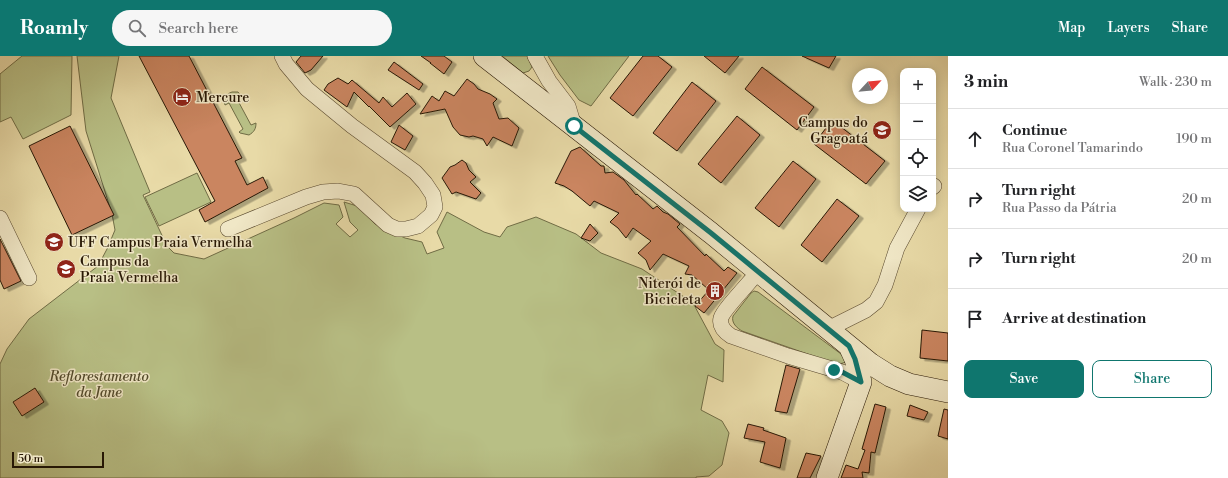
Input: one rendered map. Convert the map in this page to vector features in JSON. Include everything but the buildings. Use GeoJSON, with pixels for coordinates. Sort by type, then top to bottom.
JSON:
{"type":"FeatureCollection","features":[{"type":"Feature","properties":{"kind":"main road"},"geometry":{"type":"LineString","coordinates":[[484,56],[704,228],[871,364],[890,376],[910,384],[948,392]]}},
{"type":"Feature","properties":{"kind":"main road"},"geometry":{"type":"LineString","coordinates":[[827,478],[861,382],[855,359],[849,346]]}},
{"type":"Feature","properties":{"kind":"main road"},"geometry":{"type":"LineString","coordinates":[[861,382],[879,375],[890,376]]}},
{"type":"Feature","properties":{"kind":"street"},"geometry":{"type":"LineString","coordinates":[[228,229],[306,197],[323,192],[338,191],[354,194],[388,225],[397,229],[406,229],[418,226],[431,215],[435,207],[433,196],[425,183],[415,172],[352,126],[307,89],[286,64],[282,56]]}},
{"type":"Feature","properties":{"kind":"street"},"geometry":{"type":"LineString","coordinates":[[535,56],[549,81],[568,106],[574,126]]}},
{"type":"Feature","properties":{"kind":"street"},"geometry":{"type":"LineString","coordinates":[[828,329],[866,310],[876,302],[885,285],[897,248],[916,212]]}},
{"type":"Feature","properties":{"kind":"street"},"geometry":{"type":"LineString","coordinates":[[0,218],[29,278]]}},
{"type":"Feature","properties":{"kind":"street"},"geometry":{"type":"LineString","coordinates":[[758,272],[725,311],[721,318],[722,326],[726,332],[731,336],[788,356],[842,372],[861,382]]}},
{"type":"Feature","properties":{"kind":"green space"},"geometry":{"type":"Polygon","coordinates":[[[22,56],[72,56],[71,115],[23,139],[11,117],[0,122],[0,74],[22,56]]]}},
{"type":"Feature","properties":{"kind":"green space","name":"Reflorestamento da Jane"},"geometry":{"type":"Polygon","coordinates":[[[77,56],[119,56],[111,98],[150,192],[143,195],[167,246],[174,253],[204,259],[324,203],[339,205],[343,217],[336,224],[350,237],[358,230],[350,222],[344,202],[357,206],[375,224],[405,238],[422,242],[427,254],[444,248],[437,232],[447,212],[484,232],[500,237],[507,227],[536,217],[576,234],[601,253],[642,269],[693,303],[715,344],[724,350],[723,382],[708,375],[701,410],[722,421],[729,433],[722,465],[709,476],[696,478],[0,478],[0,364],[7,349],[29,319],[98,266],[115,230],[112,214],[86,131],[77,56]]]}},
{"type":"Feature","properties":{"kind":"green space"},"geometry":{"type":"Polygon","coordinates":[[[502,56],[527,56],[532,67],[529,71],[523,73],[502,56]]]}},
{"type":"Feature","properties":{"kind":"green space"},"geometry":{"type":"Polygon","coordinates":[[[548,56],[629,56],[591,106],[579,100],[548,56]]]}},
{"type":"Feature","properties":{"kind":"green space"},"geometry":{"type":"Polygon","coordinates":[[[232,92],[238,92],[242,97],[237,99],[251,125],[256,123],[256,127],[249,135],[239,132],[243,129],[229,103],[225,105],[224,101],[226,97],[232,92]]]}},
{"type":"Feature","properties":{"kind":"green space"},"geometry":{"type":"Polygon","coordinates":[[[197,173],[211,202],[159,226],[145,197],[197,173]]]}},
{"type":"Feature","properties":{"kind":"green space"},"geometry":{"type":"Polygon","coordinates":[[[754,291],[758,292],[841,354],[846,362],[836,364],[742,331],[738,328],[734,323],[733,316],[754,291]]]}},
{"type":"Feature","properties":{"kind":"place","name":"Mercure"},"geometry":{"type":"Point","coordinates":[182,97]}},
{"type":"Feature","properties":{"kind":"place","name":"Campus do Gragoatá"},"geometry":{"type":"Point","coordinates":[882,130]}},
{"type":"Feature","properties":{"kind":"place","name":"UFF Campus Praia Vermelha"},"geometry":{"type":"Point","coordinates":[54,242]}},
{"type":"Feature","properties":{"kind":"place","name":"Campus da Praia Vermelha"},"geometry":{"type":"Point","coordinates":[66,269]}},
{"type":"Feature","properties":{"kind":"place","name":"Niterói de Bicicleta"},"geometry":{"type":"Point","coordinates":[715,291]}},
{"type":"Feature","properties":{"kind":"route"},"geometry":{"type":"LineString","coordinates":[[574,126],[711,233],[849,346],[855,359],[861,382],[842,372],[834,370]]}}]}
